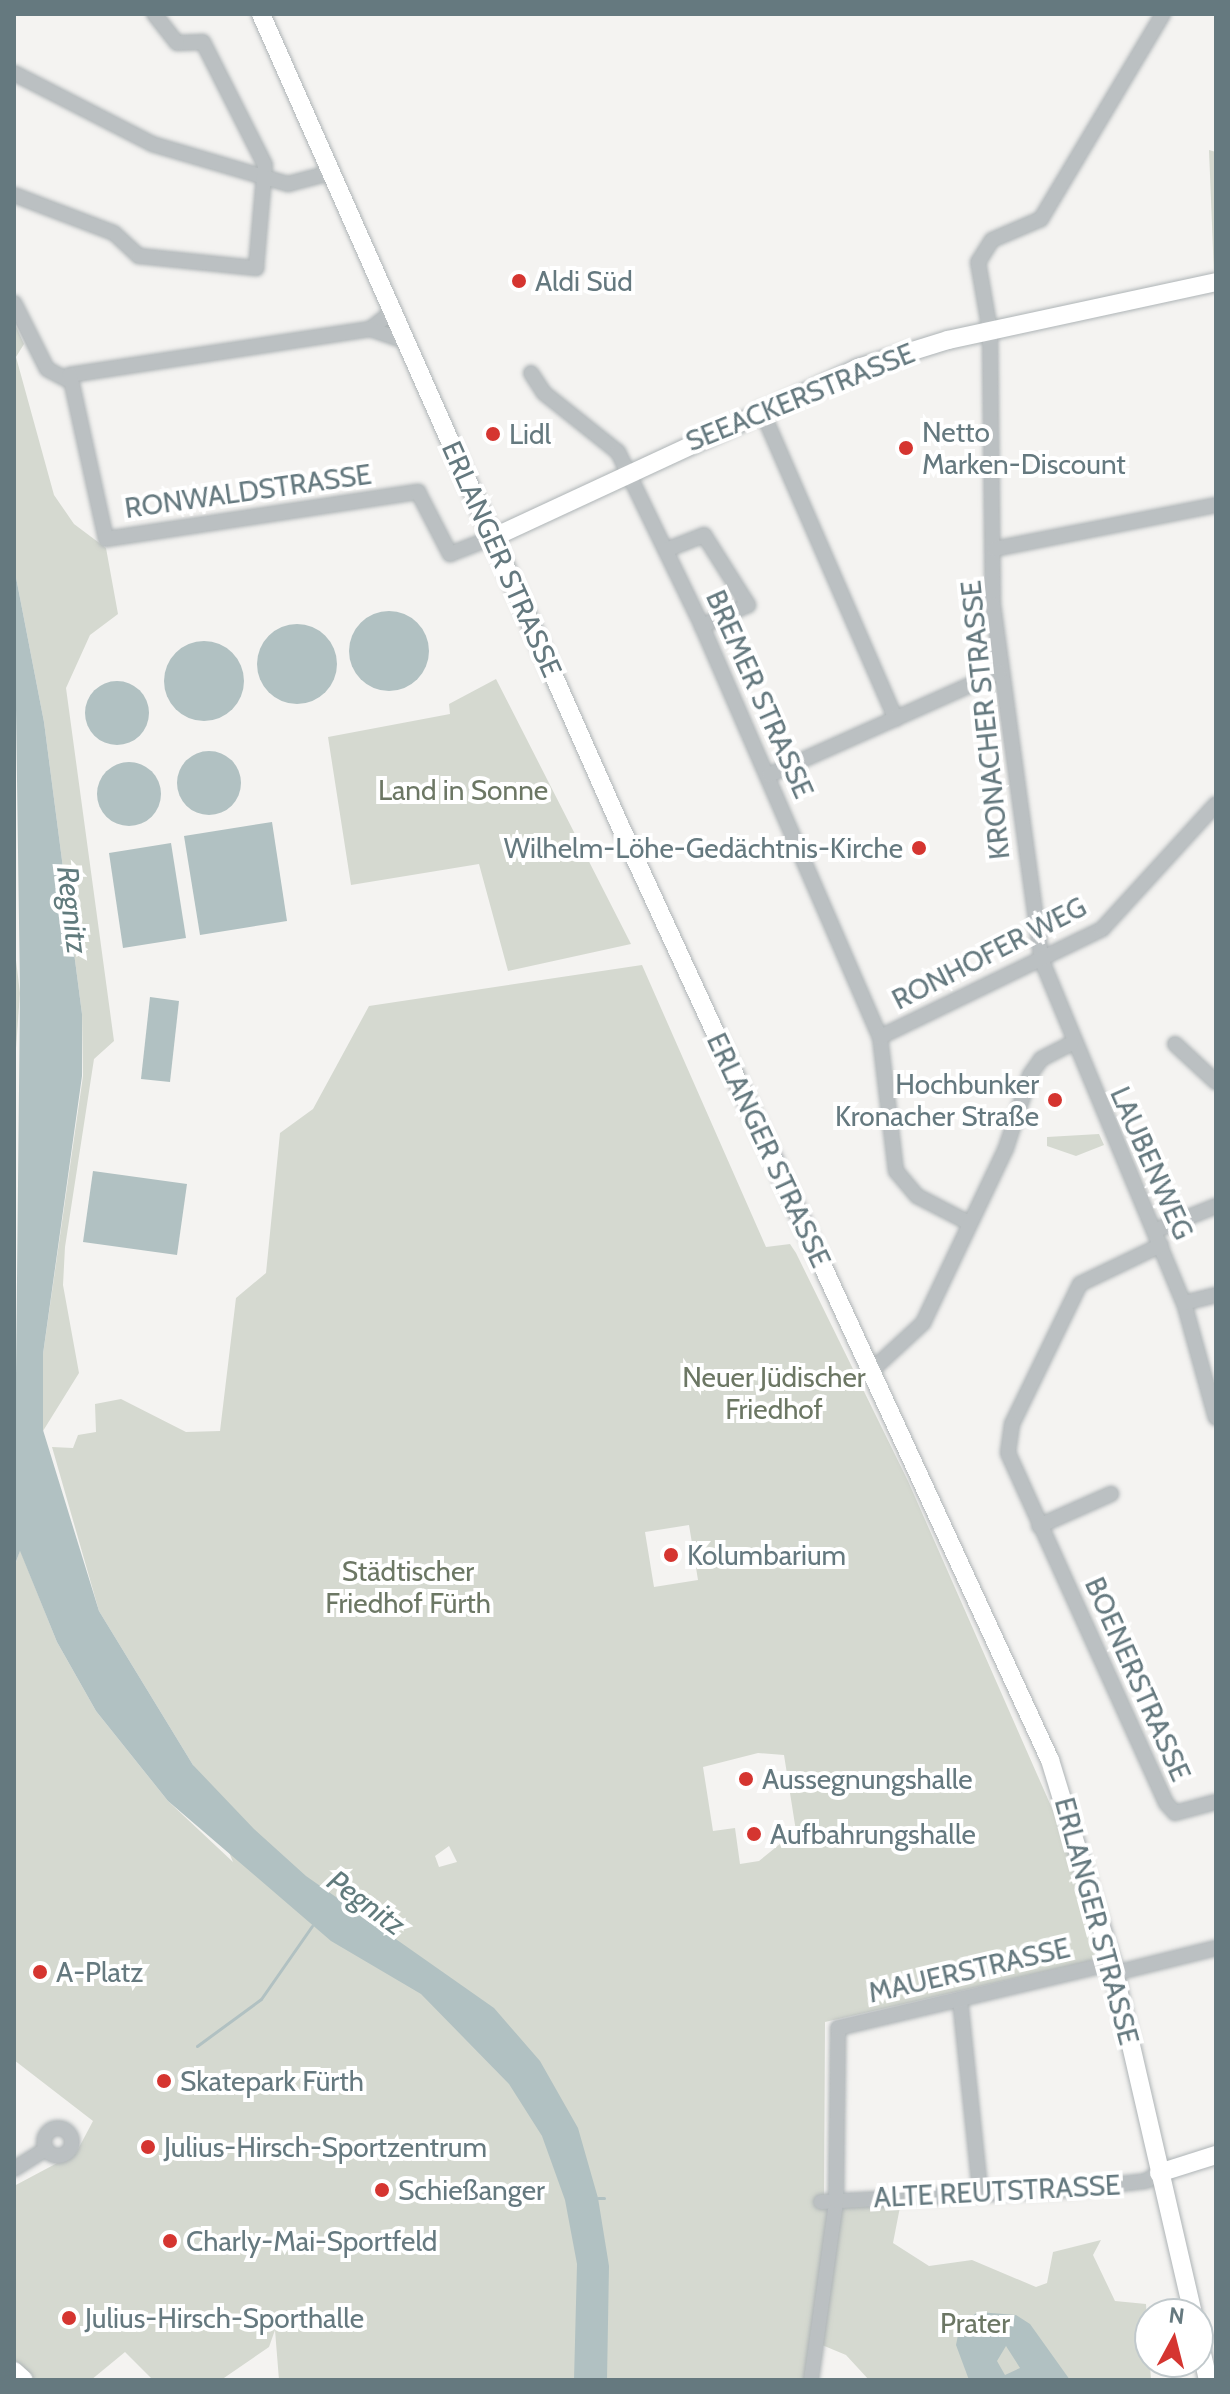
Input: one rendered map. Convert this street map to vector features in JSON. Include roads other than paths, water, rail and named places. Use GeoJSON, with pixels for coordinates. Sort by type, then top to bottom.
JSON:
{"type":"FeatureCollection","features":[{"type":"Feature","properties":{"kind":"main road","name":"ERLANGER STRASSE"},"geometry":{"type":"LineString","coordinates":[[261,14],[404,341],[1050,1760],[1114,1968],[1189,2298]]}},
{"type":"Feature","properties":{"kind":"main road","name":"SEEACKERSTRASSE"},"geometry":{"type":"LineString","coordinates":[[494,537],[626,470],[880,360],[990,331],[1216,282]]}},
{"type":"Feature","properties":{"kind":"main road","name":"ALTE REUTSTRASSE"},"geometry":{"type":"LineString","coordinates":[[1159,2173],[1216,2155]]}},
{"type":"Feature","properties":{"kind":"main road"},"geometry":{"type":"LineString","coordinates":[[14,2371],[24,2380]]}},
{"type":"Feature","properties":{"kind":"street"},"geometry":{"type":"LineString","coordinates":[[14,195],[114,233],[139,256],[256,268],[268,179],[203,42],[177,43],[154,14]]}},
{"type":"Feature","properties":{"kind":"street","name":"KRONACHER STRASSE"},"geometry":{"type":"LineString","coordinates":[[1071,1044],[1042,961],[999,672],[990,331],[978,262],[983,249],[1041,219],[1163,14]]}},
{"type":"Feature","properties":{"kind":"street"},"geometry":{"type":"LineString","coordinates":[[14,73],[152,144],[268,179],[308,183],[330,173]]}},
{"type":"Feature","properties":{"kind":"street"},"geometry":{"type":"LineString","coordinates":[[14,303],[47,369],[66,379],[98,368],[370,329],[404,341]]}},
{"type":"Feature","properties":{"kind":"street"},"geometry":{"type":"LineString","coordinates":[[370,329],[392,312]]}},
{"type":"Feature","properties":{"kind":"street","name":"BREMER STRASSE"},"geometry":{"type":"LineString","coordinates":[[531,373],[544,393],[609,443],[626,470],[702,626],[880,1037],[896,1171],[917,1196],[969,1223]]}},
{"type":"Feature","properties":{"kind":"street","name":"RONWALDSTRASSE"},"geometry":{"type":"LineString","coordinates":[[66,379],[106,539],[418,492],[450,554],[494,537]]}},
{"type":"Feature","properties":{"kind":"street"},"geometry":{"type":"LineString","coordinates":[[761,409],[896,719]]}},
{"type":"Feature","properties":{"kind":"street"},"geometry":{"type":"LineString","coordinates":[[994,549],[1216,505]]}},
{"type":"Feature","properties":{"kind":"street"},"geometry":{"type":"LineString","coordinates":[[666,550],[704,535],[748,605],[702,626]]}},
{"type":"Feature","properties":{"kind":"street"},"geometry":{"type":"LineString","coordinates":[[769,775],[999,672]]}},
{"type":"Feature","properties":{"kind":"street","name":"RONHOFER WEG"},"geometry":{"type":"LineString","coordinates":[[880,1037],[1042,961],[1102,929],[1216,804]]}},
{"type":"Feature","properties":{"kind":"street"},"geometry":{"type":"LineString","coordinates":[[871,1371],[923,1323],[969,1223],[1030,1075],[1041,1059],[1071,1044]]}},
{"type":"Feature","properties":{"kind":"street","name":"LAUBENWEG"},"geometry":{"type":"LineString","coordinates":[[1071,1044],[1184,1303],[1216,1418]]}},
{"type":"Feature","properties":{"kind":"street"},"geometry":{"type":"LineString","coordinates":[[1175,1044],[1216,1082]]}},
{"type":"Feature","properties":{"kind":"street","name":"BOENERSTRASSE"},"geometry":{"type":"LineString","coordinates":[[1216,1206],[1080,1284],[1012,1424],[1008,1453],[1166,1803],[1175,1813],[1216,1802]]}},
{"type":"Feature","properties":{"kind":"street"},"geometry":{"type":"LineString","coordinates":[[1184,1303],[1216,1295]]}},
{"type":"Feature","properties":{"kind":"street"},"geometry":{"type":"LineString","coordinates":[[1039,1526],[1111,1494]]}},
{"type":"Feature","properties":{"kind":"street","name":"MAUERSTRASSE"},"geometry":{"type":"LineString","coordinates":[[828,2201],[838,2028],[960,1999],[1216,1948]]}},
{"type":"Feature","properties":{"kind":"street"},"geometry":{"type":"LineString","coordinates":[[960,1999],[980,2190]]}},
{"type":"Feature","properties":{"kind":"street"},"geometry":{"type":"LineString","coordinates":[[14,2169],[46,2149]]}},
{"type":"Feature","properties":{"kind":"street","name":"ALTE REUTSTRASSE"},"geometry":{"type":"LineString","coordinates":[[828,2201],[980,2190],[1075,2189],[1146,2181],[1159,2173]]}},
{"type":"Feature","properties":{"kind":"street"},"geometry":{"type":"LineString","coordinates":[[811,2380],[828,2201]]}},
{"type":"Feature","properties":{"kind":"waterway"},"geometry":{"type":"LineString","coordinates":[[197,2046],[261,1999],[312,1926]]}},
{"type":"Feature","properties":{"kind":"waterway"},"geometry":{"type":"LineString","coordinates":[[598,2198],[604,2198]]}},
{"type":"Feature","properties":{"kind":"place","name":"Aldi Süd"},"geometry":{"type":"Point","coordinates":[519,281]}},
{"type":"Feature","properties":{"kind":"place","name":"Lidl"},"geometry":{"type":"Point","coordinates":[493,434]}},
{"type":"Feature","properties":{"kind":"place","name":"Netto Marken-Discount"},"geometry":{"type":"Point","coordinates":[906,448]}},
{"type":"Feature","properties":{"kind":"place","name":"Wilhelm-Löhe-Gedächtnis-Kirche"},"geometry":{"type":"Point","coordinates":[919,848]}},
{"type":"Feature","properties":{"kind":"place","name":"Hochbunker Kronacher Straße"},"geometry":{"type":"Point","coordinates":[1055,1100]}},
{"type":"Feature","properties":{"kind":"place","name":"Kolumbarium"},"geometry":{"type":"Point","coordinates":[671,1555]}},
{"type":"Feature","properties":{"kind":"place","name":"Aussegnungshalle"},"geometry":{"type":"Point","coordinates":[746,1779]}},
{"type":"Feature","properties":{"kind":"place","name":"Aufbahrungshalle"},"geometry":{"type":"Point","coordinates":[754,1834]}},
{"type":"Feature","properties":{"kind":"place","name":"A-Platz"},"geometry":{"type":"Point","coordinates":[40,1972]}},
{"type":"Feature","properties":{"kind":"place","name":"Skatepark Fürth"},"geometry":{"type":"Point","coordinates":[164,2081]}},
{"type":"Feature","properties":{"kind":"place","name":"Julius-Hirsch-Sportzentrum"},"geometry":{"type":"Point","coordinates":[148,2147]}},
{"type":"Feature","properties":{"kind":"place","name":"Schießanger"},"geometry":{"type":"Point","coordinates":[382,2190]}},
{"type":"Feature","properties":{"kind":"place","name":"Charly-Mai-Sportfeld"},"geometry":{"type":"Point","coordinates":[170,2241]}},
{"type":"Feature","properties":{"kind":"place","name":"Julius-Hirsch-Sporthalle"},"geometry":{"type":"Point","coordinates":[69,2318]}},
{"type":"Feature","properties":{"kind":"park label","name":"Land in Sonne"},"geometry":{"type":"Point","coordinates":[463,790]}},
{"type":"Feature","properties":{"kind":"park label","name":"Neuer Jüdischer Friedhof"},"geometry":{"type":"Point","coordinates":[774,1393]}},
{"type":"Feature","properties":{"kind":"park label","name":"Städtischer Friedhof Fürth"},"geometry":{"type":"Point","coordinates":[408,1587]}},
{"type":"Feature","properties":{"kind":"park label","name":"Prater"},"geometry":{"type":"Point","coordinates":[975,2323]}},
{"type":"Feature","properties":{"kind":"water label","name":"Regnitz"},"geometry":{"type":"Point","coordinates":[72,910]}},
{"type":"Feature","properties":{"kind":"water label","name":"Pegnitz"},"geometry":{"type":"Point","coordinates":[366,1903]}}]}
